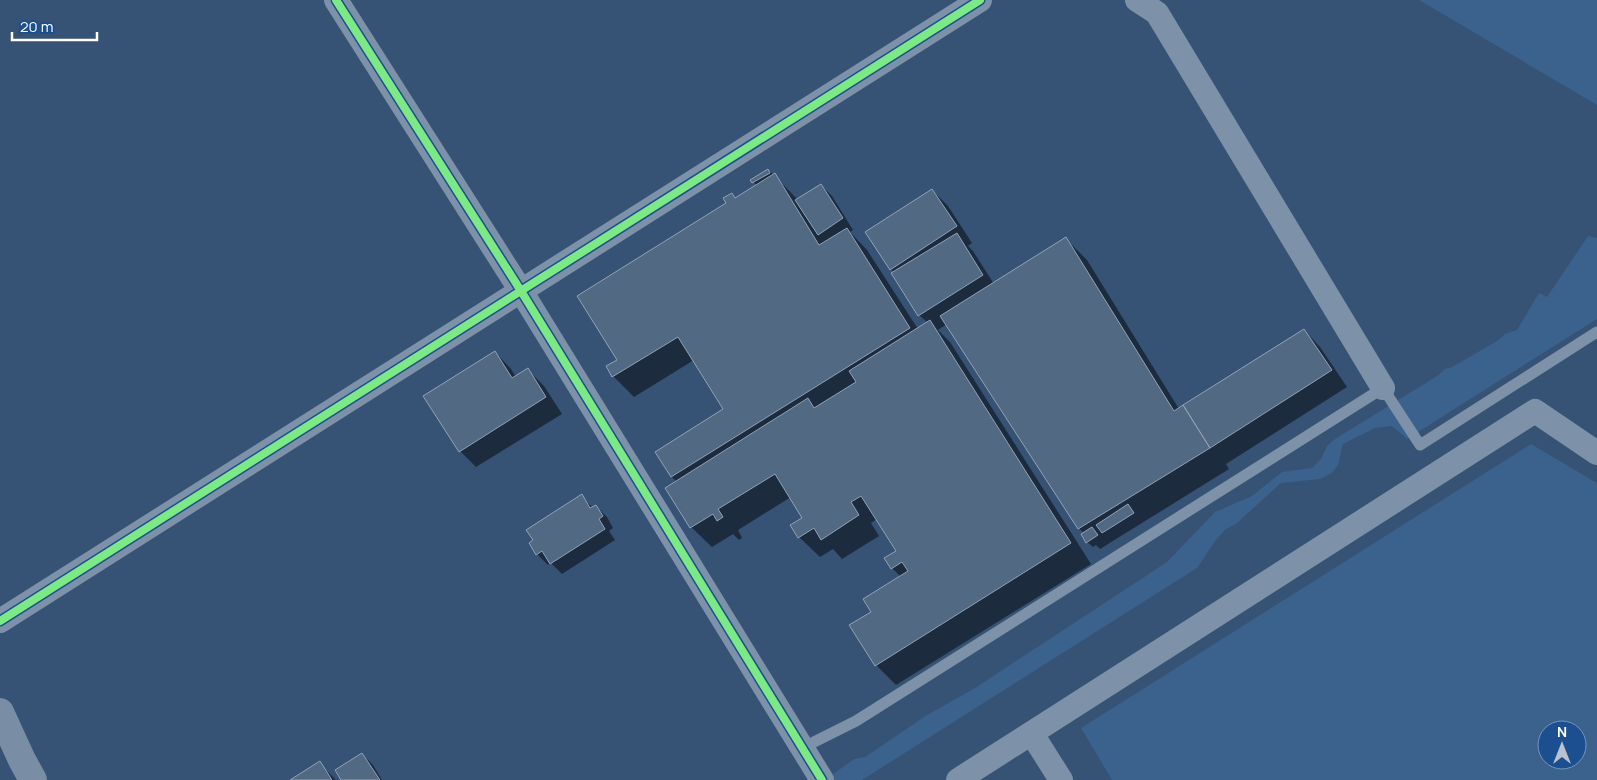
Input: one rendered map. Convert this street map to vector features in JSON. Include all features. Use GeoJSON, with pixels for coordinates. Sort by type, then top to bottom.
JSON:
{"type":"FeatureCollection","features":[{"type":"Feature","properties":{"kind":"street"},"geometry":{"type":"LineString","coordinates":[[336,0],[521,291],[822,780]]}},
{"type":"Feature","properties":{"kind":"street"},"geometry":{"type":"LineString","coordinates":[[0,621],[980,0]]}},
{"type":"Feature","properties":{"kind":"street"},"geometry":{"type":"LineString","coordinates":[[1137,0],[1157,13],[1383,388]]}},
{"type":"Feature","properties":{"kind":"street"},"geometry":{"type":"LineString","coordinates":[[958,780],[1535,411],[1597,453]]}},
{"type":"Feature","properties":{"kind":"street"},"geometry":{"type":"LineString","coordinates":[[0,712],[33,780]]}},
{"type":"Feature","properties":{"kind":"street"},"geometry":{"type":"LineString","coordinates":[[1032,734],[1061,780]]}},
{"type":"Feature","properties":{"kind":"lane"},"geometry":{"type":"LineString","coordinates":[[804,750],[856,721],[1383,388],[1420,445],[1597,332]]}},
{"type":"Feature","properties":{"kind":"water"},"geometry":{"type":"Polygon","coordinates":[[[1419,0],[1597,0],[1597,105],[1419,0]]]}},
{"type":"Feature","properties":{"kind":"water"},"geometry":{"type":"Polygon","coordinates":[[[1588,236],[1597,238],[1597,319],[1407,439],[1392,426],[1375,428],[1343,444],[1338,465],[1332,473],[1320,479],[1281,483],[1236,524],[1226,529],[1215,541],[1197,568],[862,780],[825,780],[854,759],[865,757],[927,715],[975,688],[1167,562],[1215,512],[1252,496],[1282,472],[1312,468],[1321,459],[1327,446],[1335,439],[1437,376],[1445,369],[1452,367],[1497,341],[1505,334],[1517,330],[1539,293],[1547,297],[1588,236]]]}},
{"type":"Feature","properties":{"kind":"water"},"geometry":{"type":"Polygon","coordinates":[[[1531,444],[1597,483],[1597,780],[1112,780],[1081,728],[1531,444]]]}},
{"type":"Feature","properties":{"kind":"building"},"geometry":{"type":"Polygon","coordinates":[[[768,169],[770,173],[752,183],[750,180],[768,169]]]}},
{"type":"Feature","properties":{"kind":"building"},"geometry":{"type":"Polygon","coordinates":[[[775,173],[819,245],[847,228],[910,328],[671,477],[655,452],[723,409],[678,337],[612,377],[606,366],[617,360],[577,296],[726,203],[723,198],[732,193],[735,198],[775,173]]]}},
{"type":"Feature","properties":{"kind":"building"},"geometry":{"type":"Polygon","coordinates":[[[821,184],[843,218],[818,235],[795,200],[821,184]]]}},
{"type":"Feature","properties":{"kind":"building"},"geometry":{"type":"Polygon","coordinates":[[[932,189],[957,226],[890,270],[865,232],[932,189]]]}},
{"type":"Feature","properties":{"kind":"building"},"geometry":{"type":"Polygon","coordinates":[[[957,233],[983,275],[918,316],[891,273],[957,233]]]}},
{"type":"Feature","properties":{"kind":"building"},"geometry":{"type":"Polygon","coordinates":[[[1066,237],[1174,411],[1183,405],[1210,448],[1078,529],[940,316],[1066,237]]]}},
{"type":"Feature","properties":{"kind":"building"},"geometry":{"type":"Polygon","coordinates":[[[930,320],[1071,543],[875,666],[849,625],[871,612],[863,599],[908,571],[902,562],[891,569],[884,558],[896,551],[861,496],[851,502],[859,515],[821,540],[814,528],[798,538],[790,525],[802,518],[775,474],[718,509],[723,517],[717,521],[713,514],[690,528],[665,488],[808,398],[814,408],[856,382],[849,371],[930,320]]]}},
{"type":"Feature","properties":{"kind":"building"},"geometry":{"type":"Polygon","coordinates":[[[1304,329],[1332,370],[1210,448],[1183,405],[1304,329]]]}},
{"type":"Feature","properties":{"kind":"building"},"geometry":{"type":"Polygon","coordinates":[[[495,351],[512,378],[528,368],[546,397],[459,452],[423,396],[495,351]]]}},
{"type":"Feature","properties":{"kind":"building"},"geometry":{"type":"Polygon","coordinates":[[[582,494],[590,508],[596,505],[603,516],[599,519],[605,529],[550,564],[542,551],[536,555],[529,543],[533,540],[526,530],[582,494]]]}},
{"type":"Feature","properties":{"kind":"building"},"geometry":{"type":"Polygon","coordinates":[[[1128,504],[1134,513],[1102,533],[1096,525],[1128,504]]]}},
{"type":"Feature","properties":{"kind":"building"},"geometry":{"type":"Polygon","coordinates":[[[1092,527],[1098,535],[1086,543],[1081,534],[1092,527]]]}},
{"type":"Feature","properties":{"kind":"building"},"geometry":{"type":"Polygon","coordinates":[[[362,753],[380,780],[341,780],[335,770],[362,753]]]}},
{"type":"Feature","properties":{"kind":"building"},"geometry":{"type":"Polygon","coordinates":[[[320,761],[332,780],[290,780],[320,761]]]}},
{"type":"Feature","properties":{"kind":"cycle path"},"geometry":{"type":"LineString","coordinates":[[336,0],[521,291],[822,780]]}},
{"type":"Feature","properties":{"kind":"cycle path"},"geometry":{"type":"LineString","coordinates":[[0,621],[980,0]]}}]}
